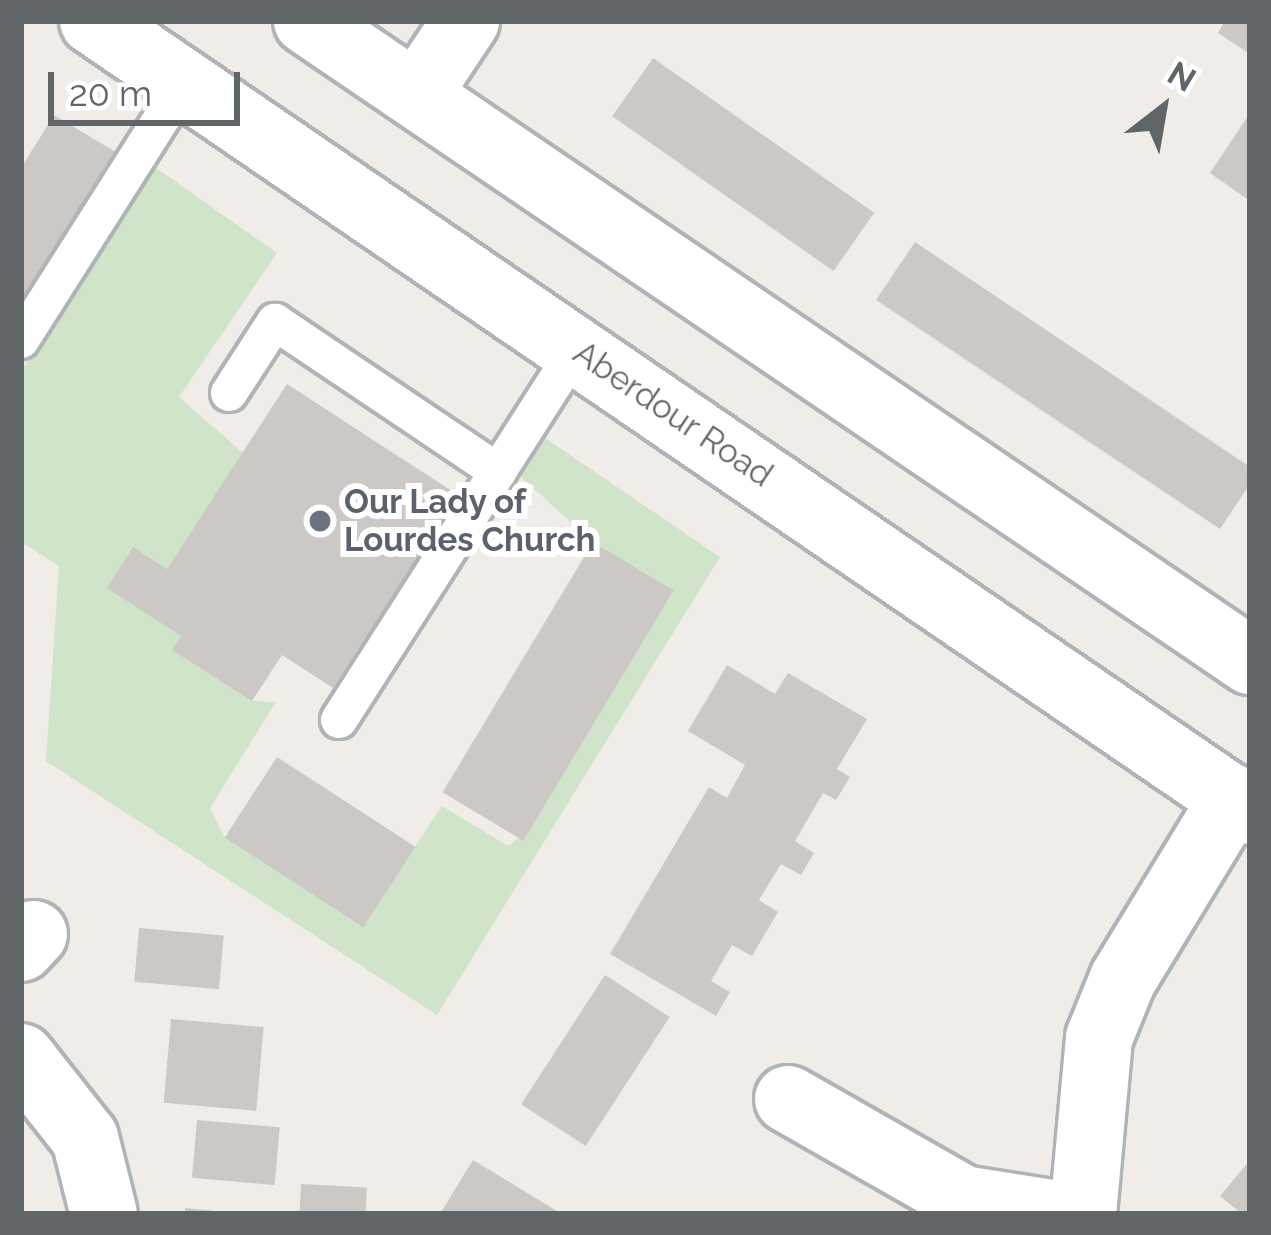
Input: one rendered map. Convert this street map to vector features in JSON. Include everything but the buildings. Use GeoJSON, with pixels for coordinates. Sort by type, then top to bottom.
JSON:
{"type":"FeatureCollection","features":[{"type":"Feature","properties":{"kind":"street","name":"Aberdour Road"},"geometry":{"type":"LineString","coordinates":[[93,21],[1241,805]]}},
{"type":"Feature","properties":{"kind":"street"},"geometry":{"type":"LineString","coordinates":[[308,21],[1250,661]]}},
{"type":"Feature","properties":{"kind":"street"},"geometry":{"type":"LineString","coordinates":[[417,94],[466,21]]}},
{"type":"Feature","properties":{"kind":"street"},"geometry":{"type":"LineString","coordinates":[[1083,1214],[1099,1038],[1123,980],[1241,805]]}},
{"type":"Feature","properties":{"kind":"street"},"geometry":{"type":"LineString","coordinates":[[21,1057],[85,1138],[104,1214]]}},
{"type":"Feature","properties":{"kind":"street"},"geometry":{"type":"LineString","coordinates":[[788,1099],[963,1198],[1058,1214]]}},
{"type":"Feature","properties":{"kind":"lane"},"geometry":{"type":"LineString","coordinates":[[21,340],[184,82]]}},
{"type":"Feature","properties":{"kind":"lane"},"geometry":{"type":"LineString","coordinates":[[229,393],[275,322],[498,472]]}},
{"type":"Feature","properties":{"kind":"lane"},"geometry":{"type":"LineString","coordinates":[[339,720],[576,349]]}},
{"type":"Feature","properties":{"kind":"green space"},"geometry":{"type":"Polygon","coordinates":[[[155,167],[277,253],[179,397],[243,453],[167,569],[133,548],[181,636],[173,650],[252,701],[276,702],[210,808],[224,837],[362,927],[442,806],[508,846],[517,839],[673,592],[593,542],[521,477],[545,438],[720,557],[437,1015],[46,761],[59,566],[21,542],[21,372],[155,167]]]}},
{"type":"Feature","properties":{"kind":"place","name":"Our Lady of Lourdes Church"},"geometry":{"type":"Point","coordinates":[320,521]}}]}
